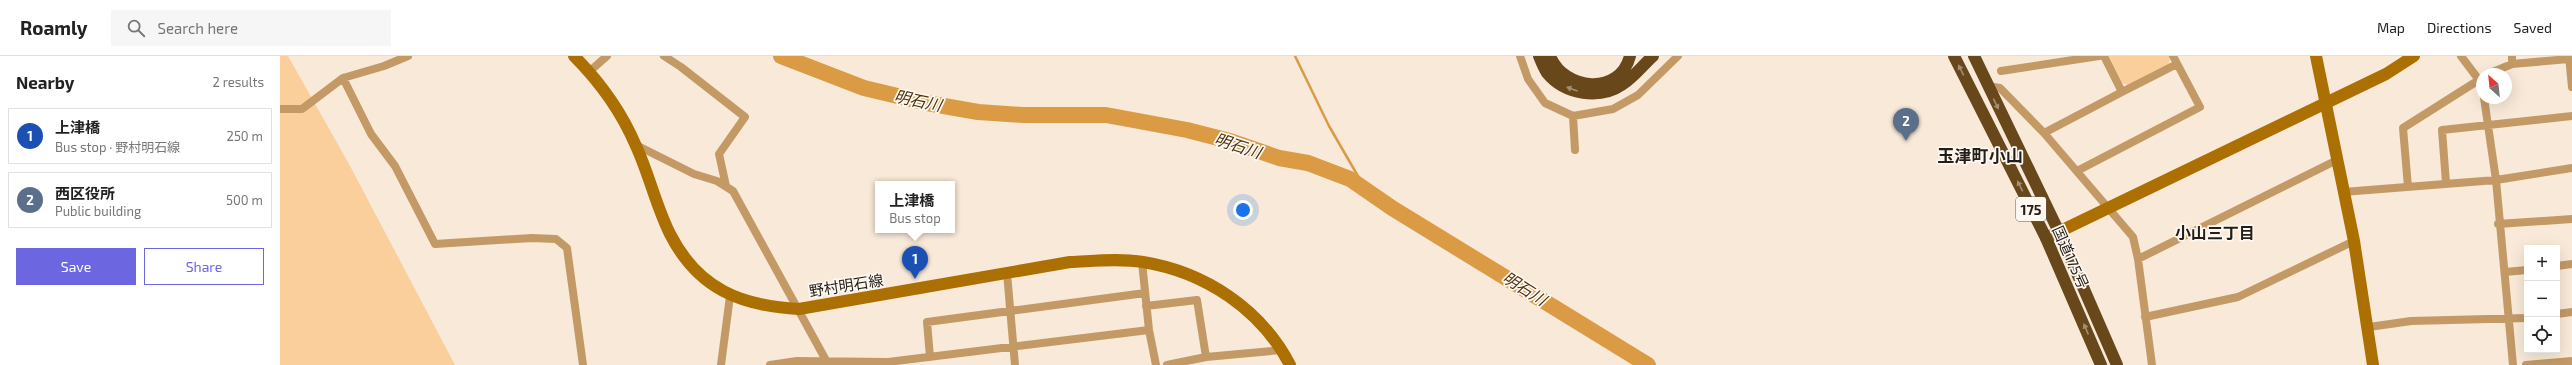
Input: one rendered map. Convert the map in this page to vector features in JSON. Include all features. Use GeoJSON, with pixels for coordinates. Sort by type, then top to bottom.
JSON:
{"type":"FeatureCollection","features":[{"type":"Feature","properties":{"kind":"highway"},"geometry":{"type":"LineString","coordinates":[[1539,56],[1547,72],[1558,83],[1570,90],[1597,94],[1624,84],[1653,56]]}},
{"type":"Feature","properties":{"kind":"highway"},"geometry":{"type":"LineString","coordinates":[[1550,56],[1554,64],[1570,78],[1587,85],[1598,85],[1613,80],[1628,64],[1630,56]]}},
{"type":"Feature","properties":{"kind":"highway","name":"国道175号"},"geometry":{"type":"LineString","coordinates":[[1954,56],[2046,238],[2101,365]]}},
{"type":"Feature","properties":{"kind":"highway","name":"国道175号"},"geometry":{"type":"LineString","coordinates":[[1974,56],[1987,86],[2059,232],[2117,365]]}},
{"type":"Feature","properties":{"kind":"main road","name":"野村明石線"},"geometry":{"type":"LineString","coordinates":[[574,56],[590,71],[604,91],[636,145],[670,234],[687,261],[707,280],[730,296],[767,308],[799,309],[1070,262],[1100,260],[1142,262],[1170,267],[1218,289],[1256,318],[1282,350],[1290,365]]}},
{"type":"Feature","properties":{"kind":"main road"},"geometry":{"type":"LineString","coordinates":[[2316,56],[2354,241],[2373,365]]}},
{"type":"Feature","properties":{"kind":"main road"},"geometry":{"type":"LineString","coordinates":[[2046,238],[2325,102],[2386,74],[2414,56]]}},
{"type":"Feature","properties":{"kind":"street"},"geometry":{"type":"LineString","coordinates":[[280,109],[302,109],[343,78],[384,66],[408,56]]}},
{"type":"Feature","properties":{"kind":"street"},"geometry":{"type":"LineString","coordinates":[[590,71],[607,56]]}},
{"type":"Feature","properties":{"kind":"street"},"geometry":{"type":"LineString","coordinates":[[664,56],[681,67],[745,117],[719,154],[726,186]]}},
{"type":"Feature","properties":{"kind":"street"},"geometry":{"type":"LineString","coordinates":[[1520,56],[1528,79],[1545,103],[1573,116],[1613,109],[1638,94],[1678,56]]}},
{"type":"Feature","properties":{"kind":"street"},"geometry":{"type":"LineString","coordinates":[[2001,71],[2099,56]]}},
{"type":"Feature","properties":{"kind":"street"},"geometry":{"type":"LineString","coordinates":[[2104,56],[2122,92]]}},
{"type":"Feature","properties":{"kind":"street"},"geometry":{"type":"LineString","coordinates":[[2077,171],[2200,107],[2173,56]]}},
{"type":"Feature","properties":{"kind":"street"},"geometry":{"type":"LineString","coordinates":[[2462,56],[2476,74]]}},
{"type":"Feature","properties":{"kind":"street"},"geometry":{"type":"LineString","coordinates":[[2498,68],[2512,60],[2569,57],[2572,87]]}},
{"type":"Feature","properties":{"kind":"street"},"geometry":{"type":"LineString","coordinates":[[2044,133],[2177,64]]}},
{"type":"Feature","properties":{"kind":"street"},"geometry":{"type":"LineString","coordinates":[[343,78],[371,134],[395,166],[435,244],[532,238],[556,240],[566,248],[583,365]]}},
{"type":"Feature","properties":{"kind":"street"},"geometry":{"type":"LineString","coordinates":[[2408,187],[2403,128],[2476,82]]}},
{"type":"Feature","properties":{"kind":"street"},"geometry":{"type":"LineString","coordinates":[[1987,86],[2000,88],[2044,133],[2133,236],[2138,259],[2152,365]]}},
{"type":"Feature","properties":{"kind":"street"},"geometry":{"type":"LineString","coordinates":[[2485,104],[2496,180],[2498,224],[2505,272],[2513,365]]}},
{"type":"Feature","properties":{"kind":"street"},"geometry":{"type":"LineString","coordinates":[[1573,116],[1575,150]]}},
{"type":"Feature","properties":{"kind":"street"},"geometry":{"type":"LineString","coordinates":[[2446,183],[2442,130],[2572,116]]}},
{"type":"Feature","properties":{"kind":"street"},"geometry":{"type":"LineString","coordinates":[[636,145],[694,174],[717,181],[733,191],[799,309],[827,363]]}},
{"type":"Feature","properties":{"kind":"street"},"geometry":{"type":"LineString","coordinates":[[2138,259],[2337,160]]}},
{"type":"Feature","properties":{"kind":"street"},"geometry":{"type":"LineString","coordinates":[[2343,192],[2496,180],[2572,168]]}},
{"type":"Feature","properties":{"kind":"street"},"geometry":{"type":"LineString","coordinates":[[2498,224],[2572,219]]}},
{"type":"Feature","properties":{"kind":"street"},"geometry":{"type":"LineString","coordinates":[[2145,317],[2238,297],[2354,241]]}},
{"type":"Feature","properties":{"kind":"street"},"geometry":{"type":"LineString","coordinates":[[1142,262],[1149,330],[1156,365]]}},
{"type":"Feature","properties":{"kind":"street"},"geometry":{"type":"LineString","coordinates":[[2560,266],[2572,264]]}},
{"type":"Feature","properties":{"kind":"street"},"geometry":{"type":"LineString","coordinates":[[2505,272],[2524,270]]}},
{"type":"Feature","properties":{"kind":"street"},"geometry":{"type":"LineString","coordinates":[[1007,273],[1014,365]]}},
{"type":"Feature","properties":{"kind":"street"},"geometry":{"type":"LineString","coordinates":[[930,357],[927,322],[1145,293]]}},
{"type":"Feature","properties":{"kind":"street"},"geometry":{"type":"LineString","coordinates":[[721,365],[730,296]]}},
{"type":"Feature","properties":{"kind":"street"},"geometry":{"type":"LineString","coordinates":[[1146,306],[1197,300],[1206,357]]}},
{"type":"Feature","properties":{"kind":"street"},"geometry":{"type":"LineString","coordinates":[[2560,314],[2572,312]]}},
{"type":"Feature","properties":{"kind":"street"},"geometry":{"type":"LineString","coordinates":[[2368,327],[2411,321],[2510,320],[2524,318]]}},
{"type":"Feature","properties":{"kind":"street"},"geometry":{"type":"LineString","coordinates":[[770,365],[798,361],[827,363],[888,362],[1149,330]]}},
{"type":"Feature","properties":{"kind":"street"},"geometry":{"type":"LineString","coordinates":[[1167,365],[1206,357],[1282,350]]}},
{"type":"Feature","properties":{"kind":"street"},"geometry":{"type":"LineString","coordinates":[[2526,365],[2572,361]]}},
{"type":"Feature","properties":{"kind":"shaded area"},"geometry":{"type":"Polygon","coordinates":[[[280,56],[288,56],[349,164],[455,365],[280,365],[280,56]]]}},
{"type":"Feature","properties":{"kind":"shaded area"},"geometry":{"type":"Polygon","coordinates":[[[2109,56],[2169,56],[2170,59],[2168,67],[2128,85],[2122,83],[2109,56]]]}},
{"type":"Feature","properties":{"kind":"waterway","name":"明石川"},"geometry":{"type":"LineString","coordinates":[[781,56],[864,88],[927,103],[978,112],[1023,115],[1106,115],[1187,130],[1230,141],[1279,158],[1308,163],[1350,179],[1392,208],[1648,365]]}},
{"type":"Feature","properties":{"kind":"waterway"},"geometry":{"type":"LineString","coordinates":[[1295,56],[1329,126],[1366,190]]}},
{"type":"Feature","properties":{"kind":"place","name":"西区役所"},"geometry":{"type":"Point","coordinates":[1906,141]}},
{"type":"Feature","properties":{"kind":"place","name":"上津橋"},"geometry":{"type":"Point","coordinates":[915,279]}},
{"type":"Feature","properties":{"kind":"district","name":"玉津町小山"},"geometry":{"type":"Point","coordinates":[1980,155]}},
{"type":"Feature","properties":{"kind":"district","name":"小山三丁目"},"geometry":{"type":"Point","coordinates":[2215,232]}}]}
